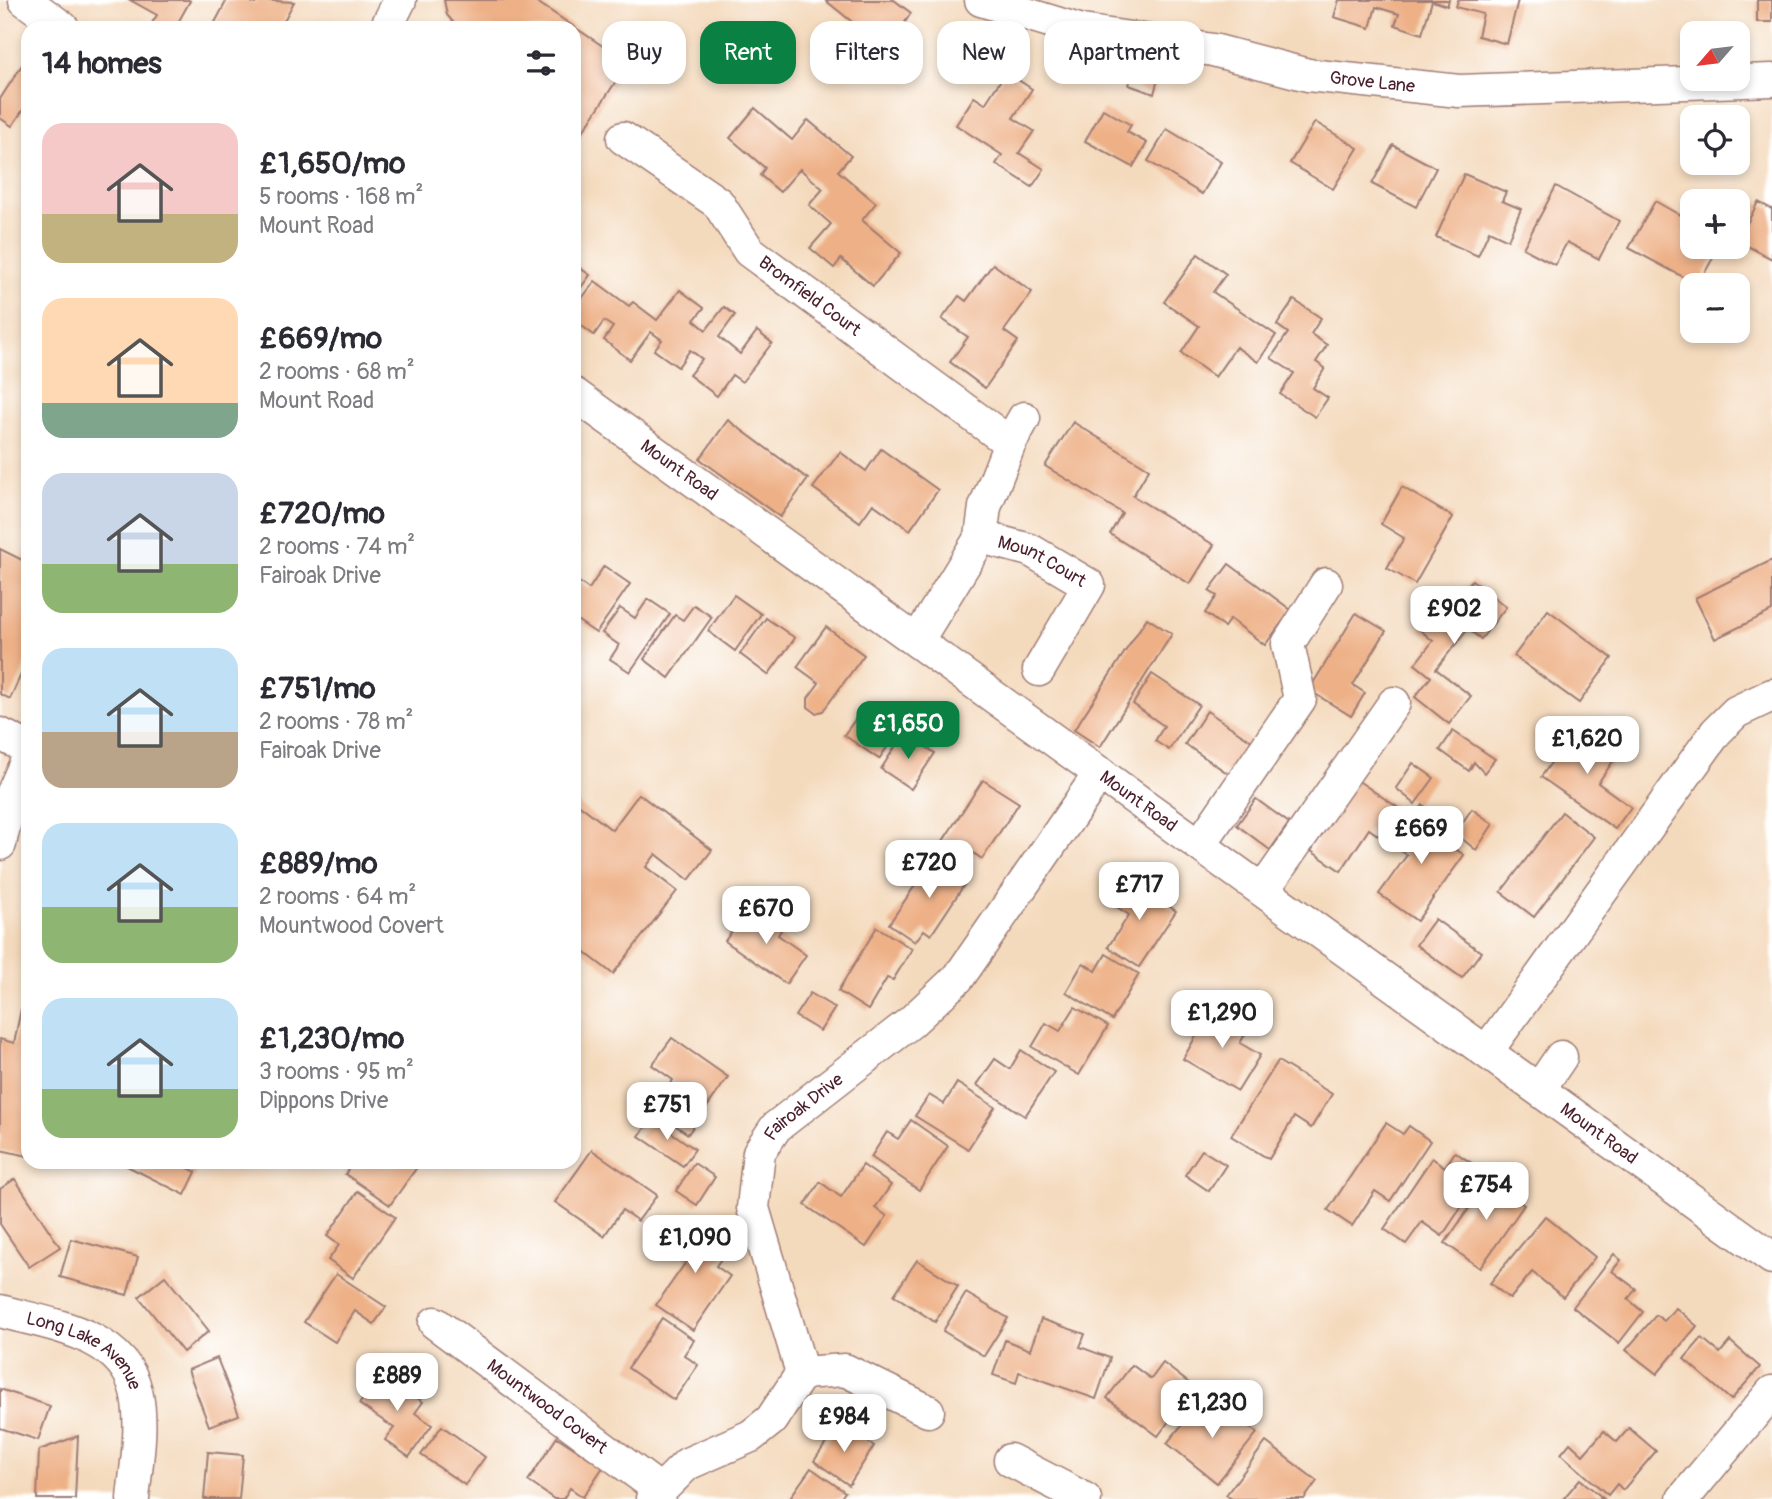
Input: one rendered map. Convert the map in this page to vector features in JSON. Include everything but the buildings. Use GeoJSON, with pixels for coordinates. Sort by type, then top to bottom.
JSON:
{"type":"FeatureCollection","features":[{"type":"Feature","properties":{"kind":"street"},"geometry":{"type":"LineString","coordinates":[[24,0],[53,21]]}},
{"type":"Feature","properties":{"kind":"street"},"geometry":{"type":"LineString","coordinates":[[390,21],[400,0]]}},
{"type":"Feature","properties":{"kind":"street","name":"Grove Lane"},"geometry":{"type":"LineString","coordinates":[[981,0],[1082,31],[1213,50],[1308,75],[1445,90],[1772,80]]}},
{"type":"Feature","properties":{"kind":"street","name":"Bromfield Court"},"geometry":{"type":"LineString","coordinates":[[623,138],[718,203],[749,251],[1017,431],[985,507],[981,537]]}},
{"type":"Feature","properties":{"kind":"street","name":"Mount Road"},"geometry":{"type":"LineString","coordinates":[[581,399],[1487,1051],[1540,1088],[1682,1175],[1772,1258]]}},
{"type":"Feature","properties":{"kind":"street"},"geometry":{"type":"LineString","coordinates":[[916,641],[981,537]]}},
{"type":"Feature","properties":{"kind":"street","name":"Mount Court"},"geometry":{"type":"LineString","coordinates":[[981,537],[1030,550],[1089,585],[1039,670]]}},
{"type":"Feature","properties":{"kind":"street"},"geometry":{"type":"LineString","coordinates":[[1201,844],[1300,699],[1288,644],[1326,584]]}},
{"type":"Feature","properties":{"kind":"street"},"geometry":{"type":"LineString","coordinates":[[1487,1051],[1716,732],[1736,712],[1772,695]]}},
{"type":"Feature","properties":{"kind":"street"},"geometry":{"type":"LineString","coordinates":[[1264,889],[1394,703]]}},
{"type":"Feature","properties":{"kind":"street"},"geometry":{"type":"LineString","coordinates":[[0,734],[21,744]]}},
{"type":"Feature","properties":{"kind":"street","name":"Fairoak Drive"},"geometry":{"type":"LineString","coordinates":[[802,1373],[753,1208],[759,1152],[776,1127],[911,1022],[959,977],[1100,772]]}},
{"type":"Feature","properties":{"kind":"street"},"geometry":{"type":"LineString","coordinates":[[0,844],[10,799],[21,774]]}},
{"type":"Feature","properties":{"kind":"street"},"geometry":{"type":"LineString","coordinates":[[1540,1088],[1561,1057]]}},
{"type":"Feature","properties":{"kind":"street","name":"Long Lake Avenue"},"geometry":{"type":"LineString","coordinates":[[0,1311],[95,1340],[112,1352],[128,1371],[137,1392],[133,1499]]}},
{"type":"Feature","properties":{"kind":"street","name":"Mountwood Covert"},"geometry":{"type":"LineString","coordinates":[[435,1323],[656,1495]]}},
{"type":"Feature","properties":{"kind":"street"},"geometry":{"type":"LineString","coordinates":[[656,1495],[687,1464],[751,1436],[771,1420],[802,1373],[845,1370],[928,1411]]}},
{"type":"Feature","properties":{"kind":"street"},"geometry":{"type":"LineString","coordinates":[[1684,1499],[1772,1392]]}},
{"type":"Feature","properties":{"kind":"street"},"geometry":{"type":"LineString","coordinates":[[1010,1460],[1085,1499]]}}]}
